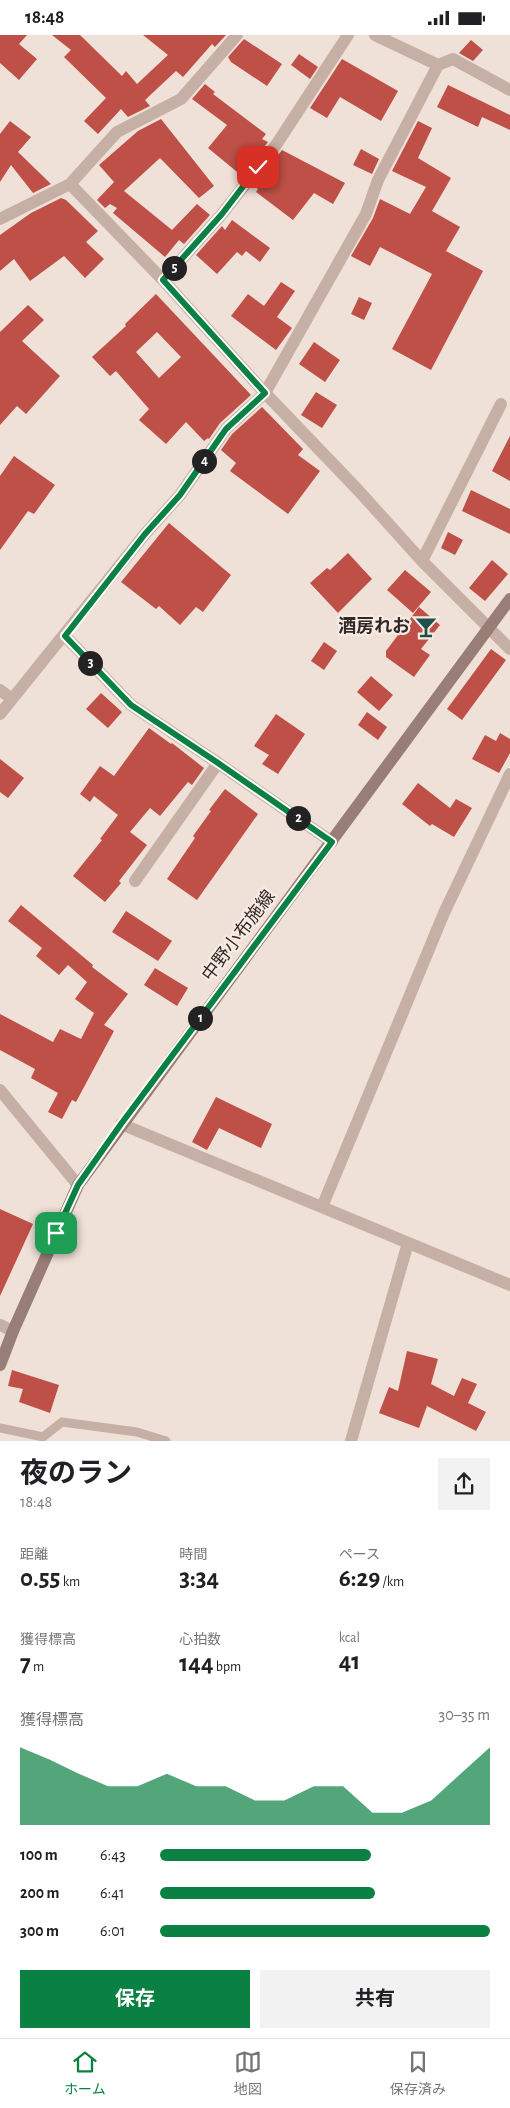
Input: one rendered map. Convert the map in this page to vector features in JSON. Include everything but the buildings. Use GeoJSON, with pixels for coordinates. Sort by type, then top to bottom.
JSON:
{"type":"FeatureCollection","features":[{"type":"Feature","properties":{"kind":"main road","name":"中野小布施線"},"geometry":{"type":"LineString","coordinates":[[0,1365],[13,1331],[78,1185],[121,1124],[332,842],[510,599]]}},
{"type":"Feature","properties":{"kind":"street"},"geometry":{"type":"LineString","coordinates":[[0,219],[70,184],[117,132],[180,99],[237,35]]}},
{"type":"Feature","properties":{"kind":"street"},"geometry":{"type":"LineString","coordinates":[[375,35],[438,65]]}},
{"type":"Feature","properties":{"kind":"street"},"geometry":{"type":"LineString","coordinates":[[163,280],[222,214],[276,145],[346,36]]}},
{"type":"Feature","properties":{"kind":"street"},"geometry":{"type":"LineString","coordinates":[[0,715],[145,534],[180,495],[226,429],[265,393],[366,214],[378,180],[438,65],[452,59],[510,90]]}},
{"type":"Feature","properties":{"kind":"street"},"geometry":{"type":"LineString","coordinates":[[70,184],[163,280],[265,393],[422,561],[510,649]]}},
{"type":"Feature","properties":{"kind":"street"},"geometry":{"type":"LineString","coordinates":[[422,561],[501,404]]}},
{"type":"Feature","properties":{"kind":"street"},"geometry":{"type":"LineString","coordinates":[[65,636],[131,705],[332,842]]}},
{"type":"Feature","properties":{"kind":"street"},"geometry":{"type":"LineString","coordinates":[[0,690],[12,699]]}},
{"type":"Feature","properties":{"kind":"street"},"geometry":{"type":"LineString","coordinates":[[135,881],[218,763]]}},
{"type":"Feature","properties":{"kind":"street"},"geometry":{"type":"LineString","coordinates":[[322,1207],[444,913],[510,775]]}},
{"type":"Feature","properties":{"kind":"street"},"geometry":{"type":"LineString","coordinates":[[0,1090],[78,1185]]}},
{"type":"Feature","properties":{"kind":"street"},"geometry":{"type":"LineString","coordinates":[[121,1124],[510,1285]]}},
{"type":"Feature","properties":{"kind":"street"},"geometry":{"type":"LineString","coordinates":[[352,1441],[408,1243]]}},
{"type":"Feature","properties":{"kind":"street"},"geometry":{"type":"LineString","coordinates":[[0,1325],[13,1331]]}},
{"type":"Feature","properties":{"kind":"lane"},"geometry":{"type":"LineString","coordinates":[[0,1429],[43,1437],[62,1422],[166,1441]]}},
{"type":"Feature","properties":{"kind":"place","name":"酒房れお"},"geometry":{"type":"Point","coordinates":[426,627]}},
{"type":"Feature","properties":{"kind":"route"},"geometry":{"type":"LineString","coordinates":[[56,1233],[78,1185],[121,1124],[332,842],[131,705],[65,636],[145,534],[180,495],[226,429],[265,393],[163,280],[222,214],[258,167]]}}]}
